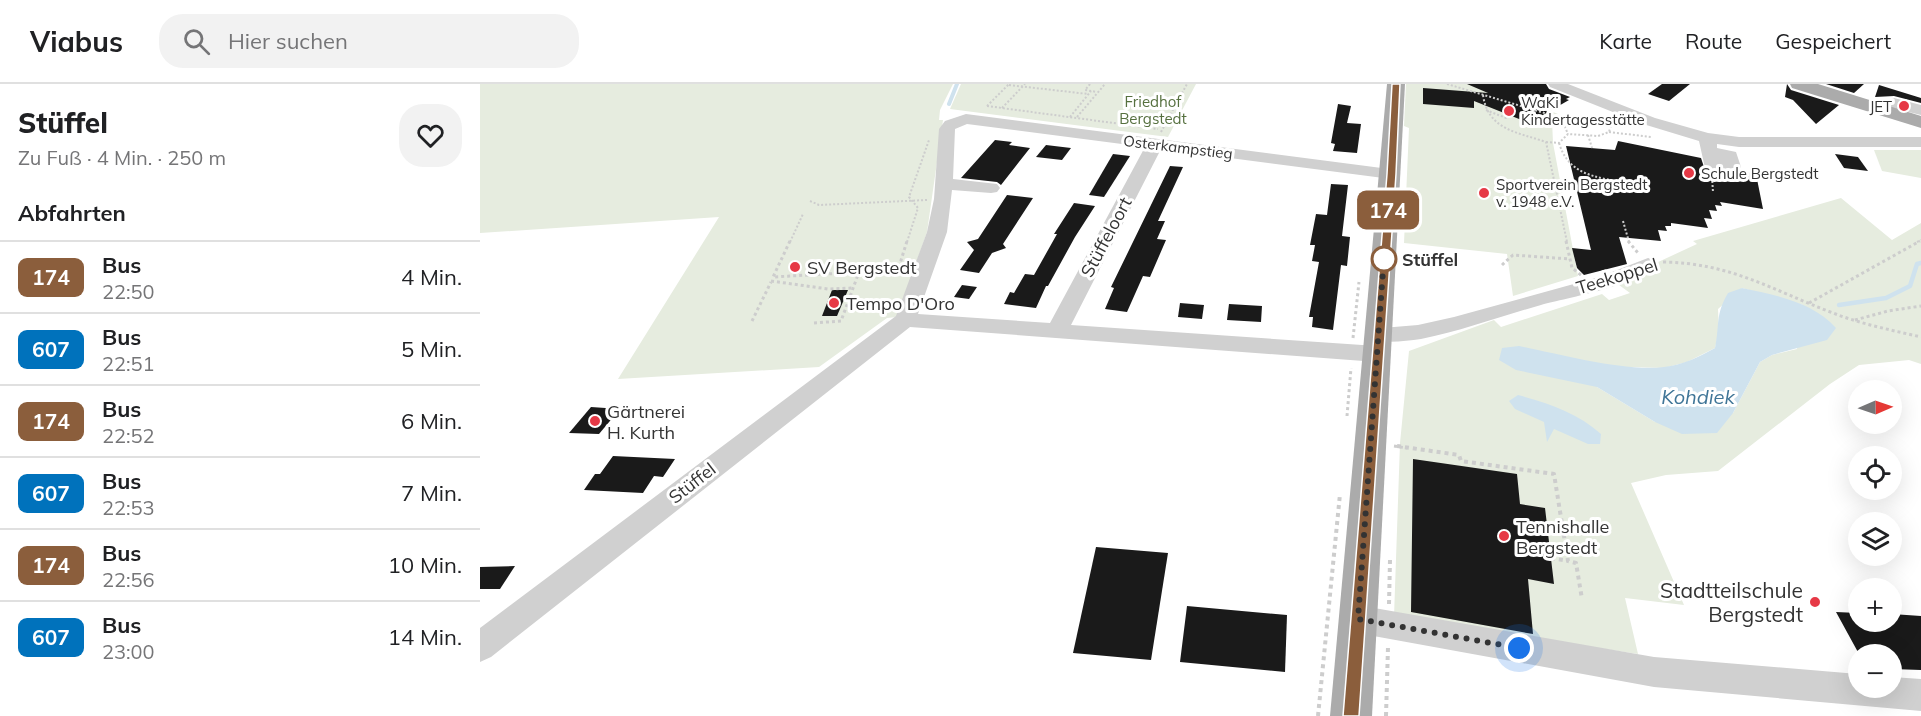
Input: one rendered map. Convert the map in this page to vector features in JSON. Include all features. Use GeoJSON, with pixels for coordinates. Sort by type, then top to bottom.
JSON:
{"type":"FeatureCollection","features":[{"type":"Feature","properties":{"kind":"main road"},"geometry":{"type":"LineString","coordinates":[[1351,716],[1396,84]]}},
{"type":"Feature","properties":{"kind":"main road"},"geometry":{"type":"LineString","coordinates":[[1799,84],[1883,97],[1921,122]]}},
{"type":"Feature","properties":{"kind":"street"},"geometry":{"type":"LineString","coordinates":[[1555,84],[1708,145],[1739,142],[1921,142]]}},
{"type":"Feature","properties":{"kind":"street"},"geometry":{"type":"LineString","coordinates":[[1603,103],[1619,94]]}},
{"type":"Feature","properties":{"kind":"street"},"geometry":{"type":"LineString","coordinates":[[1883,97],[1921,101]]}},
{"type":"Feature","properties":{"kind":"street"},"geometry":{"type":"LineString","coordinates":[[1883,97],[1921,108]]}},
{"type":"Feature","properties":{"kind":"street","name":"Osterkampstieg"},"geometry":{"type":"LineString","coordinates":[[943,192],[947,129],[951,124],[966,118],[1158,137],[1391,174]]}},
{"type":"Feature","properties":{"kind":"street","name":"Stüffeloort"},"geometry":{"type":"LineString","coordinates":[[1057,330],[1158,137]]}},
{"type":"Feature","properties":{"kind":"street"},"geometry":{"type":"LineString","coordinates":[[991,188],[955,184],[943,192],[937,232],[905,320],[1057,330],[1378,344]]}},
{"type":"Feature","properties":{"kind":"street","name":"Teekoppel"},"geometry":{"type":"LineString","coordinates":[[1378,344],[1593,284],[1636,271],[1648,264]]}},
{"type":"Feature","properties":{"kind":"street","name":"Stüffel"},"geometry":{"type":"LineString","coordinates":[[480,647],[905,320]]}},
{"type":"Feature","properties":{"kind":"street"},"geometry":{"type":"LineString","coordinates":[[1358,619],[1654,672],[1921,695]]}},
{"type":"Feature","properties":{"kind":"path"},"geometry":{"type":"LineString","coordinates":[[1099,92],[1009,84],[987,106],[1077,117],[1158,137],[1187,84]]}},
{"type":"Feature","properties":{"kind":"path"},"geometry":{"type":"LineString","coordinates":[[1089,92],[1085,90],[1090,84]]}},
{"type":"Feature","properties":{"kind":"path"},"geometry":{"type":"LineString","coordinates":[[1077,117],[1105,84]]}},
{"type":"Feature","properties":{"kind":"path"},"geometry":{"type":"LineString","coordinates":[[1447,84],[1561,118],[1568,134]]}},
{"type":"Feature","properties":{"kind":"path"},"geometry":{"type":"LineString","coordinates":[[1002,108],[1024,85]]}},
{"type":"Feature","properties":{"kind":"path"},"geometry":{"type":"LineString","coordinates":[[1070,117],[1089,92]]}},
{"type":"Feature","properties":{"kind":"path"},"geometry":{"type":"LineString","coordinates":[[1483,94],[1485,109],[1502,127],[1546,142],[1559,143],[1568,134],[1598,136],[1609,132],[1651,136]]}},
{"type":"Feature","properties":{"kind":"path"},"geometry":{"type":"LineString","coordinates":[[1485,109],[1506,118],[1511,116]]}},
{"type":"Feature","properties":{"kind":"path"},"geometry":{"type":"LineString","coordinates":[[1609,132],[1615,115]]}},
{"type":"Feature","properties":{"kind":"path"},"geometry":{"type":"LineString","coordinates":[[1588,135],[1592,148]]}},
{"type":"Feature","properties":{"kind":"path"},"geometry":{"type":"LineString","coordinates":[[772,279],[898,270],[918,208],[909,197],[930,136]]}},
{"type":"Feature","properties":{"kind":"path"},"geometry":{"type":"LineString","coordinates":[[1546,142],[1572,268],[1593,284]]}},
{"type":"Feature","properties":{"kind":"path"},"geometry":{"type":"LineString","coordinates":[[1559,143],[1569,166],[1586,174],[1610,180]]}},
{"type":"Feature","properties":{"kind":"path"},"geometry":{"type":"LineString","coordinates":[[1712,175],[1713,192]]}},
{"type":"Feature","properties":{"kind":"path"},"geometry":{"type":"LineString","coordinates":[[810,201],[819,205],[913,201],[943,192]]}},
{"type":"Feature","properties":{"kind":"path"},"geometry":{"type":"LineString","coordinates":[[752,321],[802,214]]}},
{"type":"Feature","properties":{"kind":"path"},"geometry":{"type":"LineString","coordinates":[[1623,221],[1629,243],[1648,264]]}},
{"type":"Feature","properties":{"kind":"path"},"geometry":{"type":"LineString","coordinates":[[1809,303],[1921,240]]}},
{"type":"Feature","properties":{"kind":"path"},"geometry":{"type":"LineString","coordinates":[[1502,265],[1513,255],[1570,259]]}},
{"type":"Feature","properties":{"kind":"path","name":"Teekoppel"},"geometry":{"type":"LineString","coordinates":[[1648,264],[1672,261],[1708,264],[1737,272],[1853,321],[1921,337]]}},
{"type":"Feature","properties":{"kind":"path"},"geometry":{"type":"LineString","coordinates":[[814,323],[841,321],[859,272]]}},
{"type":"Feature","properties":{"kind":"path"},"geometry":{"type":"LineString","coordinates":[[772,279],[828,289],[853,288]]}},
{"type":"Feature","properties":{"kind":"path"},"geometry":{"type":"LineString","coordinates":[[1853,321],[1888,311],[1921,306]]}},
{"type":"Feature","properties":{"kind":"path"},"geometry":{"type":"LineString","coordinates":[[1347,424],[1349,388]]}},
{"type":"Feature","properties":{"kind":"path"},"geometry":{"type":"LineString","coordinates":[[1393,446],[1459,455],[1461,461],[1554,474],[1568,561]]}},
{"type":"Feature","properties":{"kind":"path"},"geometry":{"type":"LineString","coordinates":[[1318,716],[1341,483]]}},
{"type":"Feature","properties":{"kind":"path"},"geometry":{"type":"LineString","coordinates":[[1551,558],[1576,563],[1582,599]]}},
{"type":"Feature","properties":{"kind":"green space"},"geometry":{"type":"Polygon","coordinates":[[[480,84],[953,84],[940,110],[939,120],[943,120],[927,232],[897,317],[887,318],[819,367],[618,379],[719,217],[480,233],[480,84]]]}},
{"type":"Feature","properties":{"kind":"green space","name":"Friedhof Bergstedt"},"geometry":{"type":"Polygon","coordinates":[[[961,84],[1196,84],[1168,137],[950,109],[961,84]]]}},
{"type":"Feature","properties":{"kind":"green space","name":"Sportverein Bergstedt v. 1948 e.V."},"geometry":{"type":"Polygon","coordinates":[[[1406,84],[1512,84],[1499,90],[1558,114],[1552,120],[1553,143],[1578,276],[1513,296],[1507,254],[1404,243],[1409,128],[1404,126],[1406,84]]]}},
{"type":"Feature","properties":{"kind":"green space"},"geometry":{"type":"Polygon","coordinates":[[[1874,150],[1921,150],[1921,178],[1882,171],[1874,150]]]}},
{"type":"Feature","properties":{"kind":"green space"},"geometry":{"type":"Polygon","coordinates":[[[1841,198],[1892,240],[1921,223],[1921,364],[1909,360],[1859,365],[1830,384],[1718,471],[1666,475],[1631,483],[1684,605],[1625,598],[1638,654],[1394,617],[1400,443],[1409,351],[1494,320],[1501,327],[1602,294],[1609,300],[1630,293],[1615,282],[1697,244],[1693,241],[1841,198]],[[1742,288],[1718,309],[1719,331],[1715,348],[1687,362],[1664,368],[1628,367],[1597,387],[1655,422],[1733,413],[1760,362],[1772,355],[1797,349],[1803,305],[1742,288]]]}},
{"type":"Feature","properties":{"kind":"water","name":"Kohdiek"},"geometry":{"type":"Polygon","coordinates":[[[1742,288],[1805,306],[1827,319],[1836,328],[1827,340],[1772,355],[1760,362],[1733,413],[1717,433],[1682,434],[1655,422],[1597,387],[1516,370],[1499,360],[1502,348],[1519,346],[1631,367],[1664,367],[1677,364],[1715,348],[1719,314],[1724,301],[1728,293],[1742,288]]]}},
{"type":"Feature","properties":{"kind":"water"},"geometry":{"type":"Polygon","coordinates":[[[1518,395],[1551,405],[1583,420],[1601,434],[1600,444],[1588,444],[1554,429],[1547,442],[1544,422],[1515,409],[1509,401],[1518,395]]]}},
{"type":"Feature","properties":{"kind":"building"},"geometry":{"type":"Polygon","coordinates":[[[1467,84],[1546,84],[1549,89],[1570,97],[1566,99],[1569,100],[1529,123],[1474,101],[1474,108],[1423,104],[1423,88],[1488,93],[1467,84]]]}},
{"type":"Feature","properties":{"kind":"building"},"geometry":{"type":"Polygon","coordinates":[[[1662,84],[1690,84],[1669,101],[1648,94],[1662,84]]]}},
{"type":"Feature","properties":{"kind":"building"},"geometry":{"type":"Polygon","coordinates":[[[1787,84],[1791,90],[1839,105],[1816,124],[1793,100],[1785,97],[1787,84]]]}},
{"type":"Feature","properties":{"kind":"building"},"geometry":{"type":"Polygon","coordinates":[[[1826,84],[1864,84],[1854,93],[1826,84]]]}},
{"type":"Feature","properties":{"kind":"building"},"geometry":{"type":"Polygon","coordinates":[[[1879,85],[1921,98],[1921,103],[1894,96],[1875,97],[1879,85]]]}},
{"type":"Feature","properties":{"kind":"building"},"geometry":{"type":"Polygon","coordinates":[[[1338,104],[1351,106],[1347,123],[1361,124],[1357,153],[1333,151],[1335,144],[1331,143],[1338,104]]]}},
{"type":"Feature","properties":{"kind":"building"},"geometry":{"type":"Polygon","coordinates":[[[995,140],[1012,142],[1009,145],[1030,148],[1001,185],[997,182],[961,178],[995,140]]]}},
{"type":"Feature","properties":{"kind":"building"},"geometry":{"type":"Polygon","coordinates":[[[1618,141],[1701,158],[1705,170],[1726,174],[1741,171],[1756,174],[1763,209],[1720,202],[1722,206],[1715,205],[1717,211],[1709,210],[1712,219],[1704,218],[1708,228],[1671,223],[1671,226],[1665,226],[1667,231],[1658,230],[1661,241],[1619,237],[1627,264],[1584,275],[1577,268],[1572,248],[1591,250],[1566,146],[1615,150],[1618,141]]]}},
{"type":"Feature","properties":{"kind":"building"},"geometry":{"type":"Polygon","coordinates":[[[1046,145],[1071,148],[1062,160],[1036,157],[1046,145]]]}},
{"type":"Feature","properties":{"kind":"building"},"geometry":{"type":"Polygon","coordinates":[[[1113,154],[1130,156],[1104,197],[1089,195],[1113,154]]]}},
{"type":"Feature","properties":{"kind":"building"},"geometry":{"type":"Polygon","coordinates":[[[1835,154],[1858,157],[1868,171],[1844,168],[1835,154]]]}},
{"type":"Feature","properties":{"kind":"building"},"geometry":{"type":"Polygon","coordinates":[[[1170,166],[1183,167],[1158,221],[1165,221],[1157,239],[1166,240],[1150,277],[1143,276],[1127,312],[1105,309],[1114,288],[1111,287],[1170,166]]]}},
{"type":"Feature","properties":{"kind":"building"},"geometry":{"type":"Polygon","coordinates":[[[1331,184],[1348,185],[1342,236],[1350,237],[1347,266],[1341,265],[1333,330],[1312,327],[1313,317],[1309,317],[1319,262],[1312,261],[1315,245],[1310,245],[1316,214],[1327,215],[1331,184]]]}},
{"type":"Feature","properties":{"kind":"building"},"geometry":{"type":"Polygon","coordinates":[[[1007,195],[1033,198],[1003,244],[1006,248],[992,253],[979,273],[960,270],[974,250],[967,242],[978,239],[1007,195]]]}},
{"type":"Feature","properties":{"kind":"building"},"geometry":{"type":"Polygon","coordinates":[[[1074,203],[1095,206],[1046,286],[1036,308],[1004,304],[1010,292],[1014,293],[1025,274],[1034,275],[1057,234],[1054,234],[1074,203]]]}},
{"type":"Feature","properties":{"kind":"building"},"geometry":{"type":"Polygon","coordinates":[[[962,285],[977,287],[969,299],[954,297],[962,285]]]}},
{"type":"Feature","properties":{"kind":"building","name":"Tempo D'Oro"},"geometry":{"type":"Polygon","coordinates":[[[832,290],[848,290],[837,316],[822,316],[832,290]]]}},
{"type":"Feature","properties":{"kind":"building"},"geometry":{"type":"Polygon","coordinates":[[[1180,303],[1204,305],[1202,319],[1178,317],[1180,303]]]}},
{"type":"Feature","properties":{"kind":"building"},"geometry":{"type":"Polygon","coordinates":[[[1229,304],[1262,306],[1261,322],[1227,320],[1229,304]]]}},
{"type":"Feature","properties":{"kind":"building","name":"Gärtnerei H. Kurth"},"geometry":{"type":"Polygon","coordinates":[[[591,407],[620,409],[599,434],[569,433],[591,407]]]}},
{"type":"Feature","properties":{"kind":"building"},"geometry":{"type":"Polygon","coordinates":[[[613,456],[675,459],[663,477],[654,476],[643,493],[584,490],[595,474],[600,474],[613,456]]]}},
{"type":"Feature","properties":{"kind":"building"},"geometry":{"type":"Polygon","coordinates":[[[1413,459],[1517,474],[1520,504],[1545,508],[1554,584],[1528,579],[1533,634],[1411,612],[1413,459]]]}},
{"type":"Feature","properties":{"kind":"building"},"geometry":{"type":"Polygon","coordinates":[[[1096,547],[1168,553],[1151,660],[1073,653],[1096,547]]]}},
{"type":"Feature","properties":{"kind":"building"},"geometry":{"type":"Polygon","coordinates":[[[515,566],[500,589],[480,589],[480,567],[515,566]]]}},
{"type":"Feature","properties":{"kind":"building"},"geometry":{"type":"Polygon","coordinates":[[[1187,606],[1287,615],[1285,672],[1180,662],[1187,606]]]}},
{"type":"Feature","properties":{"kind":"building"},"geometry":{"type":"Polygon","coordinates":[[[1836,612],[1848,613],[1848,632],[1902,632],[1902,615],[1921,616],[1921,670],[1902,669],[1902,644],[1854,644],[1836,612]]]}},
{"type":"Feature","properties":{"kind":"waterway"},"geometry":{"type":"LineString","coordinates":[[949,104],[957,84]]}},
{"type":"Feature","properties":{"kind":"waterway"},"geometry":{"type":"LineString","coordinates":[[1839,305],[1886,298],[1910,286],[1917,264],[1921,263]]}},
{"type":"Feature","properties":{"kind":"bus line","name":"174"},"geometry":{"type":"LineString","coordinates":[[1351,716],[1396,84]]}},
{"type":"Feature","properties":{"kind":"place","name":"JET"},"geometry":{"type":"Point","coordinates":[1904,106]}},
{"type":"Feature","properties":{"kind":"place","name":"WaKi Kindertagesstätte"},"geometry":{"type":"Point","coordinates":[1509,111]}},
{"type":"Feature","properties":{"kind":"place","name":"Schule Bergstedt"},"geometry":{"type":"Point","coordinates":[1689,173]}},
{"type":"Feature","properties":{"kind":"place","name":"Sportverein Bergstedt v. 1948 e.V."},"geometry":{"type":"Point","coordinates":[1484,193]}},
{"type":"Feature","properties":{"kind":"place","name":"Stüffel"},"geometry":{"type":"Point","coordinates":[1384,259]}},
{"type":"Feature","properties":{"kind":"place","name":"SV Bergstedt"},"geometry":{"type":"Point","coordinates":[795,267]}},
{"type":"Feature","properties":{"kind":"place","name":"Tempo D'Oro"},"geometry":{"type":"Point","coordinates":[834,303]}},
{"type":"Feature","properties":{"kind":"place","name":"Gärtnerei H. Kurth"},"geometry":{"type":"Point","coordinates":[595,421]}},
{"type":"Feature","properties":{"kind":"place","name":"Tennishalle Bergstedt"},"geometry":{"type":"Point","coordinates":[1504,536]}},
{"type":"Feature","properties":{"kind":"place","name":"Stadtteilschule Bergstedt"},"geometry":{"type":"Point","coordinates":[1815,602]}},
{"type":"Feature","properties":{"kind":"route"},"geometry":{"type":"LineString","coordinates":[[1384,259],[1384,257],[1358,619],[1519,648]]}}]}
